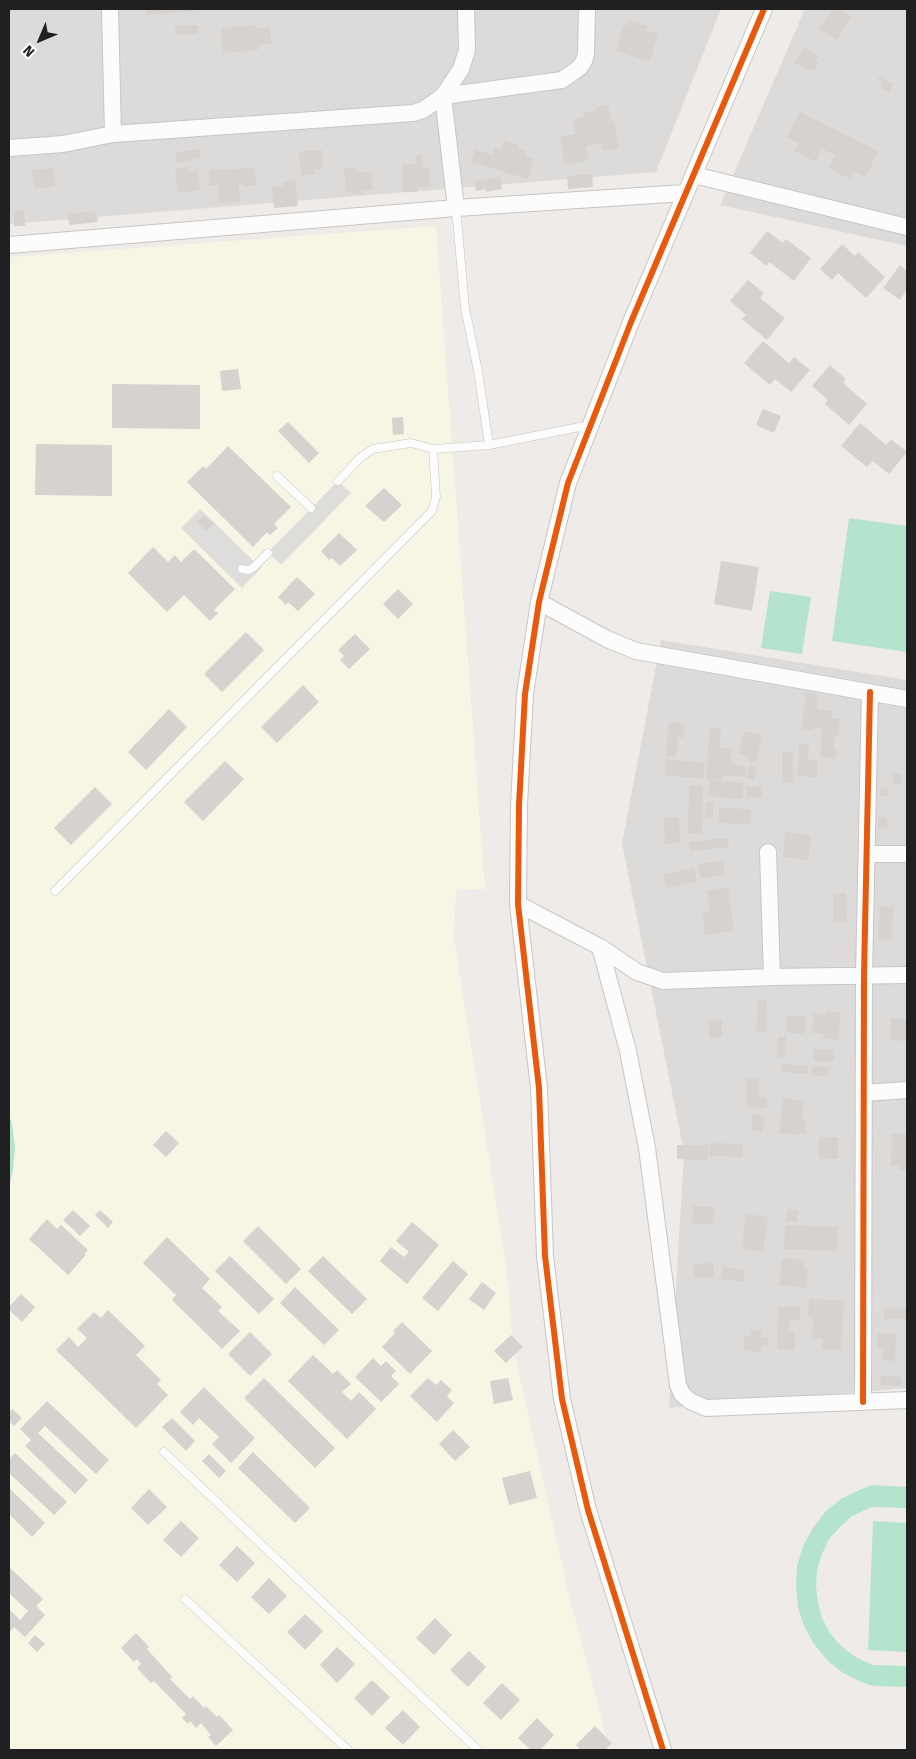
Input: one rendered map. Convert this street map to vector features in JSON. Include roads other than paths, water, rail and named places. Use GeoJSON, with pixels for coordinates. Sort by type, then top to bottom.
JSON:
{"type":"FeatureCollection","features":[{"type":"Feature","properties":{"kind":"street"},"geometry":{"type":"LineString","coordinates":[[110,9],[113,134]]}},
{"type":"Feature","properties":{"kind":"street"},"geometry":{"type":"LineString","coordinates":[[9,148],[63,144],[113,134],[413,113],[431,106],[443,96],[454,82],[465,59],[467,50],[466,9]]}},
{"type":"Feature","properties":{"kind":"street"},"geometry":{"type":"LineString","coordinates":[[443,96],[562,80],[579,68],[584,61],[586,54],[587,9]]}},
{"type":"Feature","properties":{"kind":"street"},"geometry":{"type":"LineString","coordinates":[[663,1750],[588,1510],[562,1399],[545,1256],[539,1088],[518,904],[519,805],[525,694],[539,602],[568,483],[631,322],[764,9]]}},
{"type":"Feature","properties":{"kind":"street"},"geometry":{"type":"LineString","coordinates":[[443,96],[456,208]]}},
{"type":"Feature","properties":{"kind":"street"},"geometry":{"type":"LineString","coordinates":[[694,175],[907,227]]}},
{"type":"Feature","properties":{"kind":"street"},"geometry":{"type":"LineString","coordinates":[[9,245],[456,208],[685,193]]}},
{"type":"Feature","properties":{"kind":"street"},"geometry":{"type":"LineString","coordinates":[[539,602],[607,639],[636,651],[907,699]]}},
{"type":"Feature","properties":{"kind":"street"},"geometry":{"type":"LineString","coordinates":[[863,1402],[864,975],[870,692]]}},
{"type":"Feature","properties":{"kind":"street"},"geometry":{"type":"LineString","coordinates":[[768,852],[772,977]]}},
{"type":"Feature","properties":{"kind":"street"},"geometry":{"type":"LineString","coordinates":[[867,854],[907,854]]}},
{"type":"Feature","properties":{"kind":"street"},"geometry":{"type":"LineString","coordinates":[[518,904],[600,947],[637,972],[663,981],[907,975]]}},
{"type":"Feature","properties":{"kind":"street"},"geometry":{"type":"LineString","coordinates":[[600,947],[628,1052],[647,1148],[678,1385],[682,1394],[690,1401],[706,1408],[907,1400]]}},
{"type":"Feature","properties":{"kind":"street"},"geometry":{"type":"LineString","coordinates":[[864,1092],[907,1090]]}},
{"type":"Feature","properties":{"kind":"lane"},"geometry":{"type":"LineString","coordinates":[[456,208],[465,308],[478,371],[489,445]]}},
{"type":"Feature","properties":{"kind":"lane"},"geometry":{"type":"LineString","coordinates":[[338,481],[361,457],[373,449],[411,443],[433,449],[489,445],[590,425]]}},
{"type":"Feature","properties":{"kind":"lane"},"geometry":{"type":"LineString","coordinates":[[55,891],[432,511],[436,497],[433,449]]}},
{"type":"Feature","properties":{"kind":"lane"},"geometry":{"type":"LineString","coordinates":[[277,476],[311,508]]}},
{"type":"Feature","properties":{"kind":"lane"},"geometry":{"type":"LineString","coordinates":[[242,569],[249,570],[268,553]]}},
{"type":"Feature","properties":{"kind":"lane"},"geometry":{"type":"LineString","coordinates":[[164,1452],[478,1750]]}},
{"type":"Feature","properties":{"kind":"lane"},"geometry":{"type":"LineString","coordinates":[[186,1599],[348,1750]]}}]}
